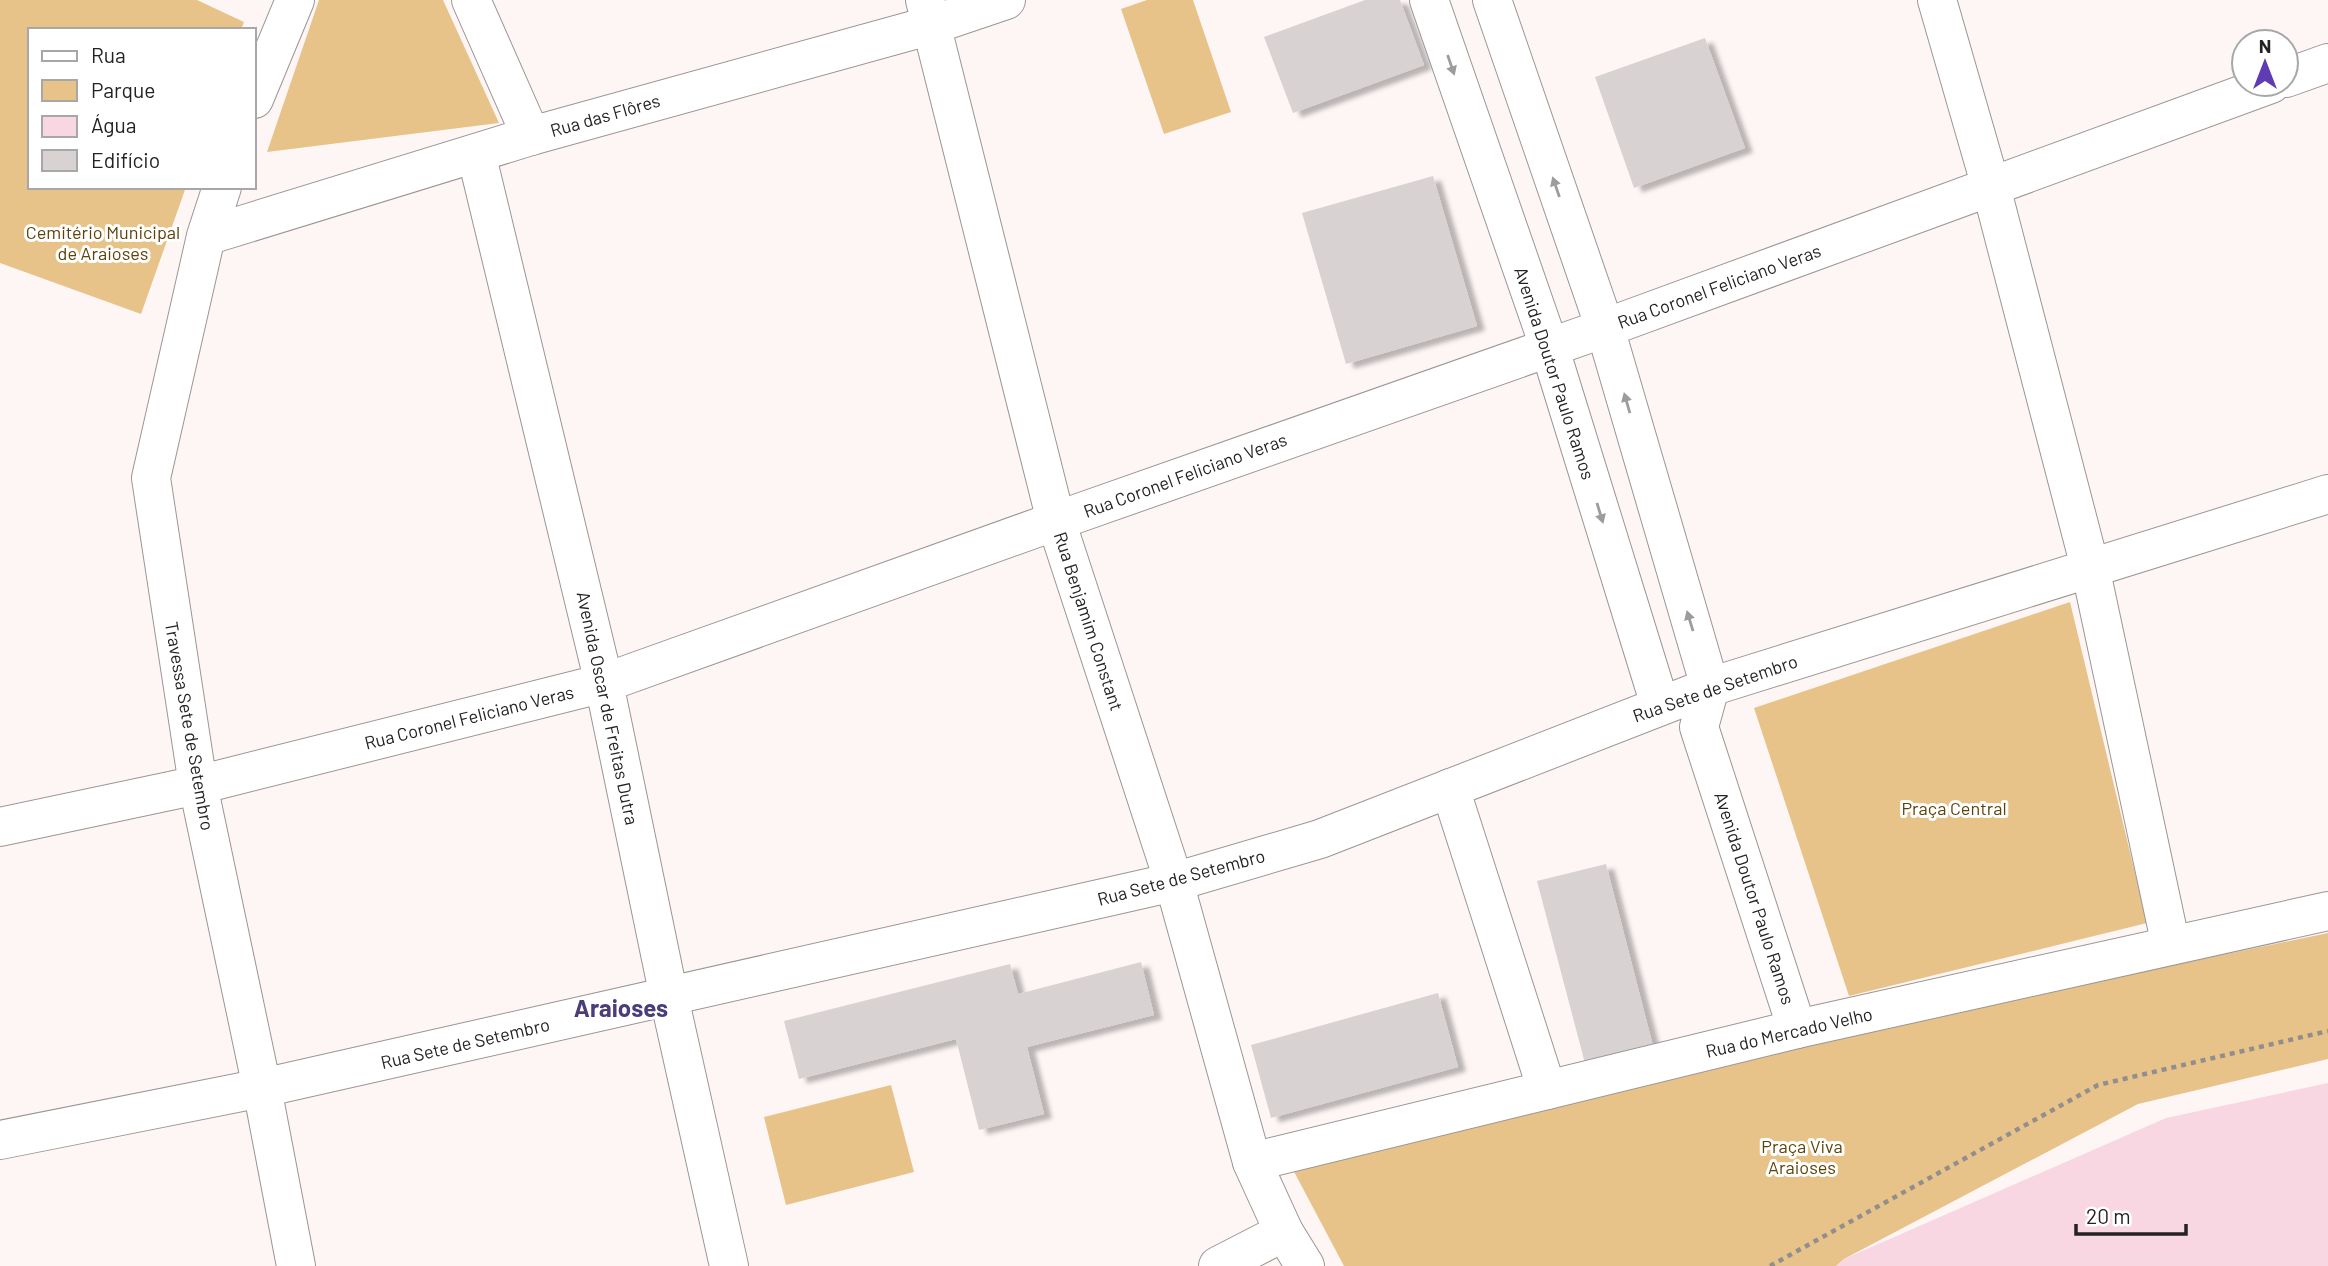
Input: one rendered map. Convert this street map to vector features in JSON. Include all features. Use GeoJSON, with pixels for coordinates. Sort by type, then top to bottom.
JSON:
{"type":"FeatureCollection","features":[{"type":"Feature","properties":{"kind":"street"},"geometry":{"type":"LineString","coordinates":[[256,94],[295,0]]}},
{"type":"Feature","properties":{"kind":"street"},"geometry":{"type":"LineString","coordinates":[[471,0],[531,136]]}},
{"type":"Feature","properties":{"kind":"street","name":"Rua das Flôres"},"geometry":{"type":"LineString","coordinates":[[206,236],[929,12],[1006,0]]}},
{"type":"Feature","properties":{"kind":"street","name":"Avenida Doutor Paulo Ramos"},"geometry":{"type":"LineString","coordinates":[[1429,0],[1549,346],[1660,705]]}},
{"type":"Feature","properties":{"kind":"street"},"geometry":{"type":"LineString","coordinates":[[1492,0],[1605,328],[1710,687],[1699,727],[1660,705]]}},
{"type":"Feature","properties":{"kind":"street"},"geometry":{"type":"LineString","coordinates":[[1937,0],[1991,187],[2090,567],[2171,946]]}},
{"type":"Feature","properties":{"kind":"street","name":"Rua Benjamim Constant"},"geometry":{"type":"LineString","coordinates":[[929,12],[1056,521],[1174,882],[1252,1162],[1284,1232],[1305,1266]]}},
{"type":"Feature","properties":{"kind":"street"},"geometry":{"type":"LineString","coordinates":[[2300,73],[2328,63]]}},
{"type":"Feature","properties":{"kind":"street","name":"Rua Coronel Feliciano Veras"},"geometry":{"type":"LineString","coordinates":[[0,827],[198,785],[604,684],[1056,521],[1605,328],[2233,98]]}},
{"type":"Feature","properties":{"kind":"street","name":"Avenida Oscar de Freitas Dutra"},"geometry":{"type":"LineString","coordinates":[[477,153],[604,684],[669,997],[729,1266]]}},
{"type":"Feature","properties":{"kind":"street","name":"Travessa Sete de Setembro"},"geometry":{"type":"LineString","coordinates":[[221,189],[206,236],[151,478],[198,785],[262,1088],[296,1266]]}},
{"type":"Feature","properties":{"kind":"street","name":"Rua Sete de Setembro"},"geometry":{"type":"LineString","coordinates":[[0,1140],[262,1088],[1174,882],[1320,839],[1710,687],[2328,494]]}},
{"type":"Feature","properties":{"kind":"street","name":"Avenida Doutor Paulo Ramos"},"geometry":{"type":"LineString","coordinates":[[1699,727],[1797,1029]]}},
{"type":"Feature","properties":{"kind":"street"},"geometry":{"type":"LineString","coordinates":[[1450,788],[1547,1090]]}},
{"type":"Feature","properties":{"kind":"street","name":"Rua do Mercado Velho"},"geometry":{"type":"LineString","coordinates":[[1252,1162],[1797,1029],[2328,911]]}},
{"type":"Feature","properties":{"kind":"street"},"geometry":{"type":"LineString","coordinates":[[1218,1266],[1284,1232]]}},
{"type":"Feature","properties":{"kind":"path"},"geometry":{"type":"LineString","coordinates":[[1770,1266],[2098,1085],[2328,1031]]}},
{"type":"Feature","properties":{"kind":"green space","name":"Cemitério Municipal de Araioses"},"geometry":{"type":"Polygon","coordinates":[[[0,0],[197,0],[244,22],[242,28],[28,28],[28,189],[185,189],[141,314],[0,263],[0,0]]]}},
{"type":"Feature","properties":{"kind":"green space"},"geometry":{"type":"Polygon","coordinates":[[[319,0],[443,0],[499,123],[267,152],[319,0]]]}},
{"type":"Feature","properties":{"kind":"green space"},"geometry":{"type":"Polygon","coordinates":[[[1147,0],[1193,0],[1231,112],[1164,134],[1121,9],[1147,0]]]}},
{"type":"Feature","properties":{"kind":"green space","name":"Praça Central"},"geometry":{"type":"Polygon","coordinates":[[[2070,602],[2147,923],[1849,996],[1754,708],[2070,602]]]}},
{"type":"Feature","properties":{"kind":"green space","name":"Praça Viva Araioses"},"geometry":{"type":"Polygon","coordinates":[[[2328,933],[2328,1059],[2138,1104],[1844,1259],[1836,1266],[1344,1266],[1291,1166],[1861,1030],[2328,933]]]}},
{"type":"Feature","properties":{"kind":"green space"},"geometry":{"type":"Polygon","coordinates":[[[891,1085],[914,1172],[786,1205],[764,1117],[891,1085]]]}},
{"type":"Feature","properties":{"kind":"water"},"geometry":{"type":"Polygon","coordinates":[[[2328,1083],[2328,1266],[1836,1266],[1844,1259],[2166,1118],[2328,1083]]]}},
{"type":"Feature","properties":{"kind":"building"},"geometry":{"type":"Polygon","coordinates":[[[1365,0],[1400,0],[1424,65],[1293,113],[1264,37],[1365,0]]]}},
{"type":"Feature","properties":{"kind":"building"},"geometry":{"type":"Polygon","coordinates":[[[1705,38],[1745,148],[1634,188],[1595,77],[1705,38]]]}},
{"type":"Feature","properties":{"kind":"building"},"geometry":{"type":"Polygon","coordinates":[[[1433,176],[1477,326],[1346,364],[1302,213],[1433,176]]]}},
{"type":"Feature","properties":{"kind":"building"},"geometry":{"type":"Polygon","coordinates":[[[1606,864],[1655,1054],[1587,1071],[1537,881],[1606,864]]]}},
{"type":"Feature","properties":{"kind":"building"},"geometry":{"type":"Polygon","coordinates":[[[1141,962],[1154,1015],[1027,1047],[1044,1114],[979,1130],[956,1039],[799,1079],[784,1021],[1010,964],[1018,994],[1141,962]]]}},
{"type":"Feature","properties":{"kind":"building"},"geometry":{"type":"Polygon","coordinates":[[[1438,993],[1458,1067],[1271,1118],[1251,1045],[1438,993]]]}},
{"type":"Feature","properties":{"kind":"district","name":"Araioses"},"geometry":{"type":"Point","coordinates":[621,1007]}}]}
